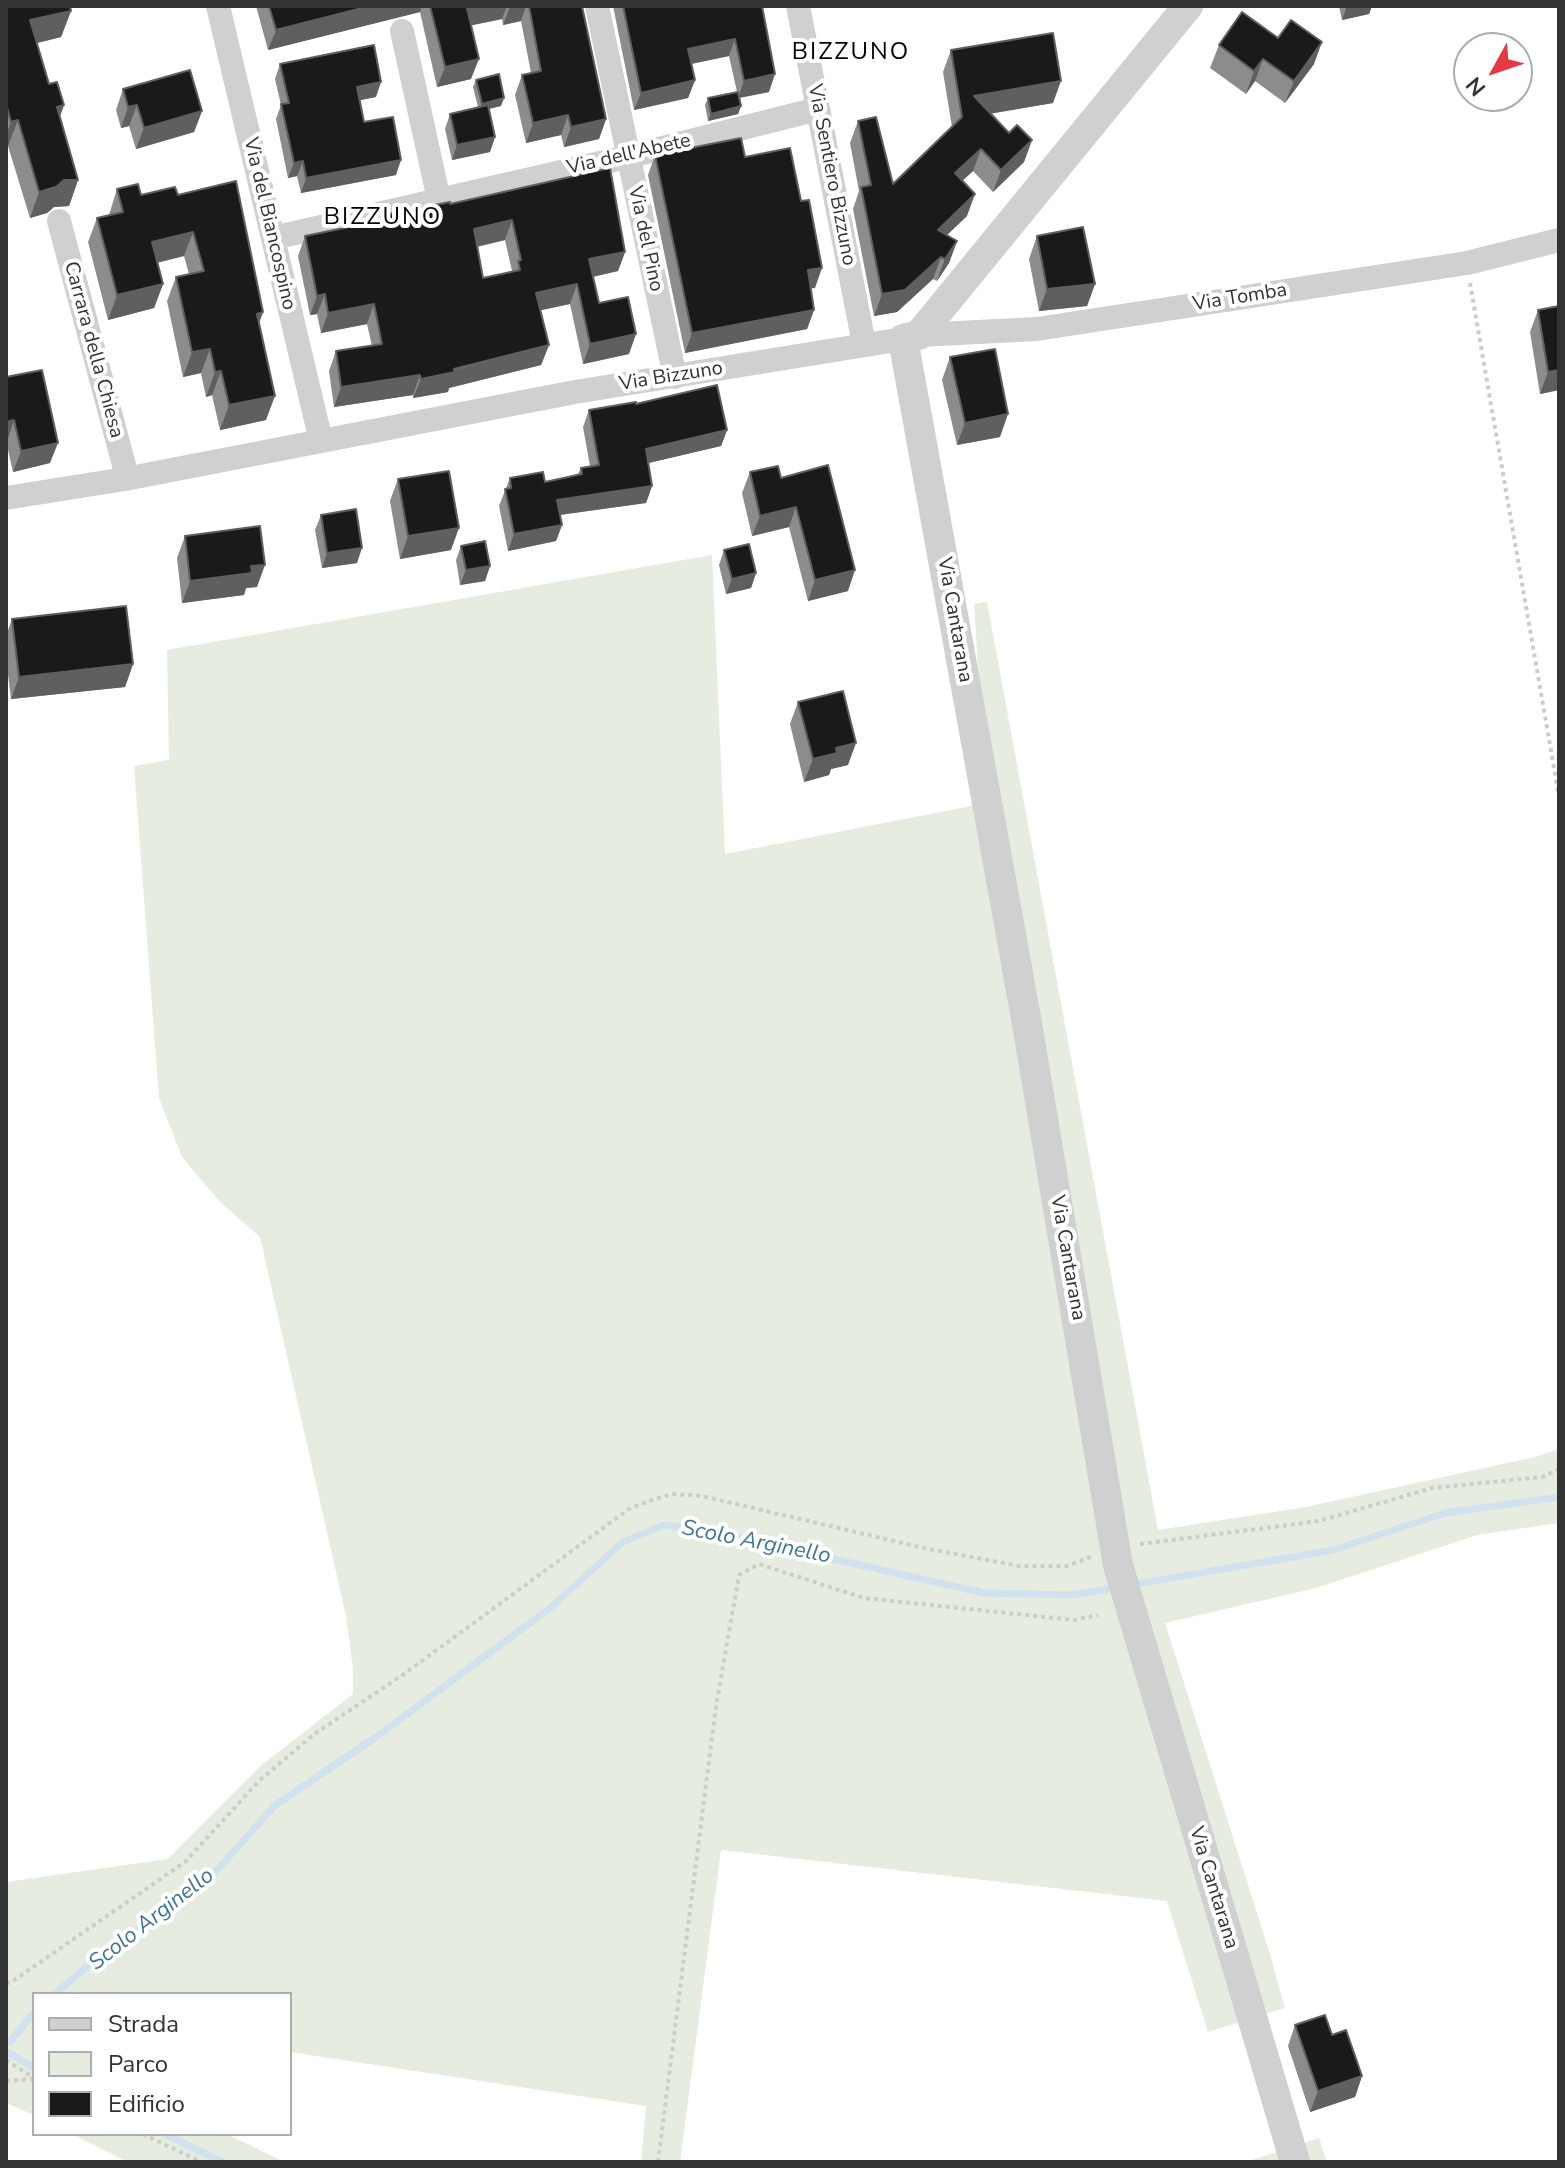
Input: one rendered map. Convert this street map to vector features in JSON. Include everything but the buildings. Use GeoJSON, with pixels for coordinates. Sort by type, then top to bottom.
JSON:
{"type":"FeatureCollection","features":[{"type":"Feature","properties":{"kind":"street","name":"Via del Biancospino"},"geometry":{"type":"LineString","coordinates":[[218,6],[321,441]]}},
{"type":"Feature","properties":{"kind":"street","name":"Via del Pino"},"geometry":{"type":"LineString","coordinates":[[597,6],[675,377]]}},
{"type":"Feature","properties":{"kind":"street","name":"Via Sentiero Bizzuno"},"geometry":{"type":"LineString","coordinates":[[798,6],[864,344]]}},
{"type":"Feature","properties":{"kind":"street"},"geometry":{"type":"LineString","coordinates":[[911,337],[1188,6]]}},
{"type":"Feature","properties":{"kind":"street"},"geometry":{"type":"LineString","coordinates":[[402,31],[439,200]]}},
{"type":"Feature","properties":{"kind":"street","name":"Via dell'Abete"},"geometry":{"type":"LineString","coordinates":[[273,238],[627,157],[818,109]]}},
{"type":"Feature","properties":{"kind":"street","name":"Carrara della Chiesa"},"geometry":{"type":"LineString","coordinates":[[59,221],[124,465],[125,479]]}},
{"type":"Feature","properties":{"kind":"street","name":"Via Tomba"},"geometry":{"type":"LineString","coordinates":[[911,337],[1037,329],[1467,263],[1559,240]]}},
{"type":"Feature","properties":{"kind":"street","name":"Via Bizzuno"},"geometry":{"type":"LineString","coordinates":[[6,498],[125,479],[575,392],[911,337]]}},
{"type":"Feature","properties":{"kind":"street","name":"Via Cantarana"},"geometry":{"type":"LineString","coordinates":[[911,337],[1121,1573],[1295,2162]]}},
{"type":"Feature","properties":{"kind":"path"},"geometry":{"type":"LineString","coordinates":[[1467,263],[1559,797]]}},
{"type":"Feature","properties":{"kind":"path"},"geometry":{"type":"LineString","coordinates":[[6,1982],[10,1983],[185,1862],[259,1781],[313,1735],[404,1674],[629,1509],[652,1500],[672,1494],[702,1496],[928,1549],[1020,1566],[1067,1566],[1121,1573],[1432,1488],[1542,1477],[1559,1469]]}},
{"type":"Feature","properties":{"kind":"path"},"geometry":{"type":"LineString","coordinates":[[658,2162],[716,1706],[739,1575],[759,1564],[864,1598],[1074,1620],[1098,1615]]}},
{"type":"Feature","properties":{"kind":"path"},"geometry":{"type":"LineString","coordinates":[[6,2060],[32,2078]]}},
{"type":"Feature","properties":{"kind":"path"},"geometry":{"type":"LineString","coordinates":[[6,2081],[32,2079]]}},
{"type":"Feature","properties":{"kind":"path"},"geometry":{"type":"LineString","coordinates":[[147,2136],[201,2162]]}},
{"type":"Feature","properties":{"kind":"green space"},"geometry":{"type":"Polygon","coordinates":[[[712,555],[725,854],[987,803],[974,604],[987,602],[1158,1530],[1306,1507],[1535,1457],[1559,1449],[1559,1523],[1477,1535],[1316,1588],[1165,1623],[1285,2008],[1208,2032],[1167,1901],[721,1850],[680,2162],[641,2162],[646,2106],[292,2052],[292,1992],[32,1992],[32,2114],[6,2103],[6,1882],[168,1859],[263,1764],[353,1694],[346,1616],[260,1237],[220,1202],[182,1157],[159,1098],[134,766],[169,760],[167,650],[712,555]]]}},
{"type":"Feature","properties":{"kind":"green space"},"geometry":{"type":"Polygon","coordinates":[[[76,2136],[231,2136],[284,2162],[128,2162],[76,2136]]]}},
{"type":"Feature","properties":{"kind":"green space"},"geometry":{"type":"Polygon","coordinates":[[[1319,2138],[1327,2162],[1249,2161],[1319,2138]]]}},
{"type":"Feature","properties":{"kind":"waterway","name":"Scolo Arginello"},"geometry":{"type":"LineString","coordinates":[[1131,1585],[1333,1550],[1445,1513],[1559,1497]]}},
{"type":"Feature","properties":{"kind":"waterway","name":"Scolo Arginello"},"geometry":{"type":"LineString","coordinates":[[56,1992],[104,1953],[204,1885],[274,1806],[379,1735],[550,1608],[623,1542],[664,1525],[727,1535],[984,1593],[1072,1595],[1119,1587]]}},
{"type":"Feature","properties":{"kind":"waterway","name":"Scolo Arginello"},"geometry":{"type":"LineString","coordinates":[[10,2042],[32,2014]]}},
{"type":"Feature","properties":{"kind":"waterway"},"geometry":{"type":"LineString","coordinates":[[6,2051],[32,2067]]}},
{"type":"Feature","properties":{"kind":"waterway"},"geometry":{"type":"LineString","coordinates":[[169,2136],[222,2162]]}},
{"type":"Feature","properties":{"kind":"district","name":"BIZZUNO"},"geometry":{"type":"Point","coordinates":[851,53]}},
{"type":"Feature","properties":{"kind":"district","name":"BIZZUNO"},"geometry":{"type":"Point","coordinates":[383,218]}}]}
